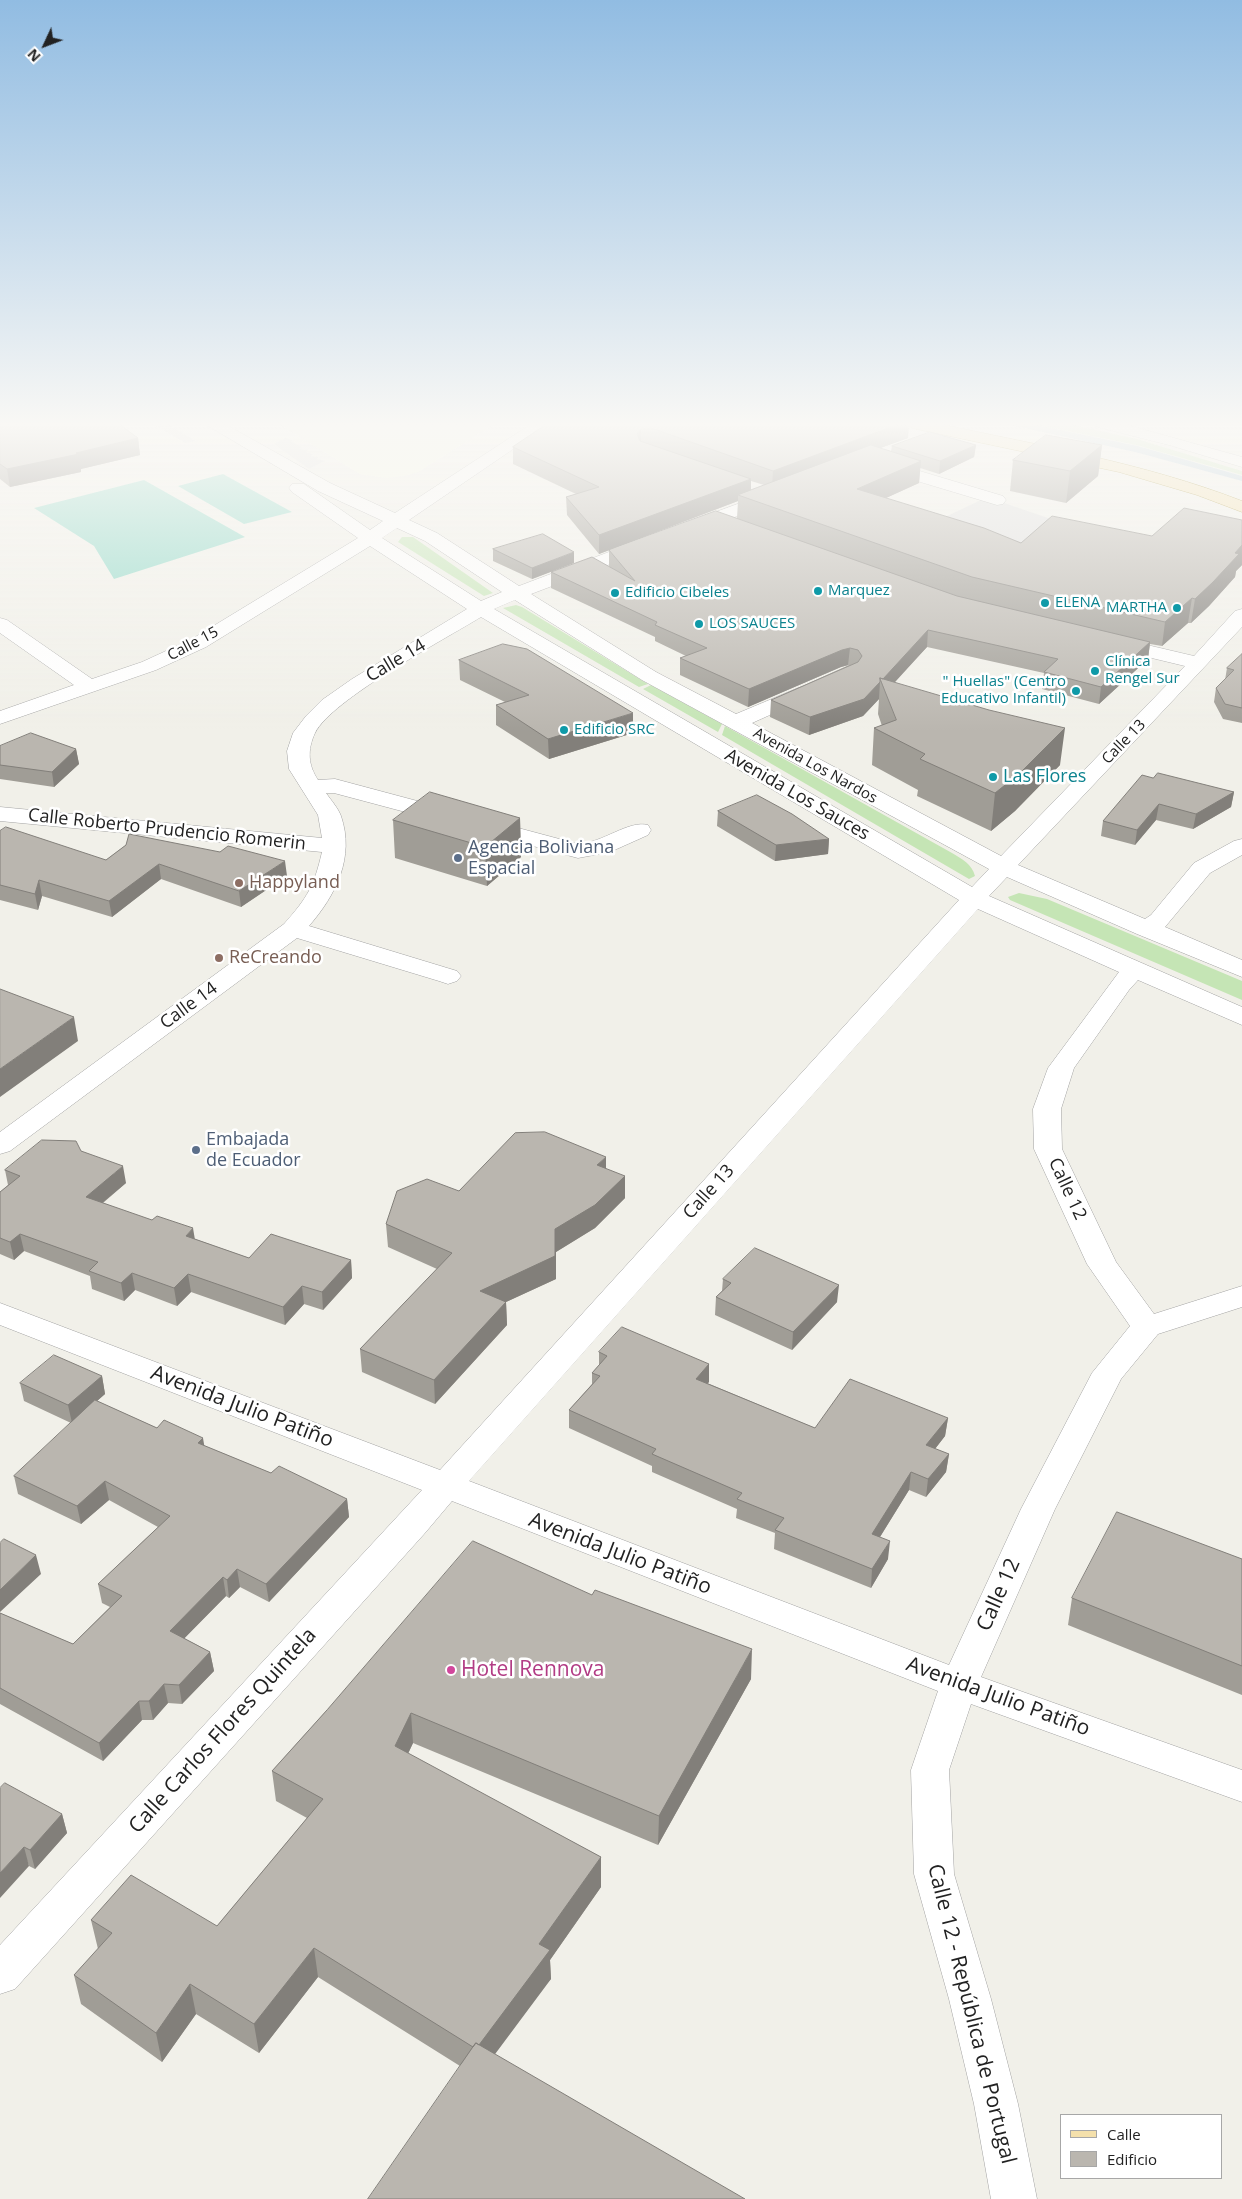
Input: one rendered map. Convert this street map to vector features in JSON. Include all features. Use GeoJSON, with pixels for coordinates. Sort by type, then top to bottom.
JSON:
{"type":"FeatureCollection","features":[{"type":"Feature","properties":{"kind":"street","name":"Avenida Los Nardos"},"geometry":{"type":"LineString","coordinates":[[353,527],[363,534]]}},
{"type":"Feature","properties":{"kind":"street","name":"Calle 15"},"geometry":{"type":"LineString","coordinates":[[0,705],[148,666],[199,643],[372,527]]}},
{"type":"Feature","properties":{"kind":"street","name":"Avenida Los Nardos"},"geometry":{"type":"LineString","coordinates":[[413,527],[432,537],[584,637],[649,676],[1004,868],[1242,969]]}},
{"type":"Feature","properties":{"kind":"street"},"geometry":{"type":"LineString","coordinates":[[680,532],[694,527]]}},
{"type":"Feature","properties":{"kind":"street"},"geometry":{"type":"LineString","coordinates":[[740,527],[744,528]]}},
{"type":"Feature","properties":{"kind":"street","name":"Avenida Los Sauces"},"geometry":{"type":"LineString","coordinates":[[363,534],[482,610],[974,898],[1242,1017]]}},
{"type":"Feature","properties":{"kind":"street"},"geometry":{"type":"LineString","coordinates":[[517,592],[662,538]]}},
{"type":"Feature","properties":{"kind":"street","name":"Calle 14"},"geometry":{"type":"LineString","coordinates":[[0,1145],[293,929],[315,904],[327,882],[335,846],[329,815],[300,769],[298,752],[304,733],[313,720],[329,704],[359,683],[491,603],[517,592]]}},
{"type":"Feature","properties":{"kind":"street","name":"Calle 13"},"geometry":{"type":"LineString","coordinates":[[445,1486],[478,1447],[974,898],[1199,663],[1242,615]]}},
{"type":"Feature","properties":{"kind":"street"},"geometry":{"type":"LineString","coordinates":[[0,624],[82,682]]}},
{"type":"Feature","properties":{"kind":"street"},"geometry":{"type":"LineString","coordinates":[[1092,638],[1199,663]]}},
{"type":"Feature","properties":{"kind":"street","name":"Calle 15"},"geometry":{"type":"LineString","coordinates":[[0,718],[82,682]]}},
{"type":"Feature","properties":{"kind":"street"},"geometry":{"type":"LineString","coordinates":[[736,722],[823,684]]}},
{"type":"Feature","properties":{"kind":"street"},"geometry":{"type":"LineString","coordinates":[[311,786],[335,786],[578,851],[603,848],[640,830]]}},
{"type":"Feature","properties":{"kind":"street","name":"Calle Roberto Prudencio Romerin"},"geometry":{"type":"LineString","coordinates":[[0,814],[335,846]]}},
{"type":"Feature","properties":{"kind":"street"},"geometry":{"type":"LineString","coordinates":[[1146,929],[1160,920],[1202,868],[1242,846]]}},
{"type":"Feature","properties":{"kind":"street"},"geometry":{"type":"LineString","coordinates":[[293,929],[448,976]]}},
{"type":"Feature","properties":{"kind":"street","name":"Calle 12"},"geometry":{"type":"LineString","coordinates":[[960,1684],[1038,1509],[1108,1374],[1148,1327],[1102,1264],[1048,1149],[1047,1109],[1062,1068],[1120,985],[1134,970]]}},
{"type":"Feature","properties":{"kind":"street"},"geometry":{"type":"LineString","coordinates":[[1148,1327],[1242,1296]]}},
{"type":"Feature","properties":{"kind":"street","name":"Avenida Julio Patiño"},"geometry":{"type":"LineString","coordinates":[[0,1313],[960,1684],[1242,1786]]}},
{"type":"Feature","properties":{"kind":"street","name":"Calle Carlos Flores Quintela"},"geometry":{"type":"LineString","coordinates":[[0,1975],[445,1486]]}},
{"type":"Feature","properties":{"kind":"street","name":"Calle 12 - República de Portugal"},"geometry":{"type":"LineString","coordinates":[[960,1684],[930,1770],[934,1874],[973,2009],[996,2104],[1014,2199]]}},
{"type":"Feature","properties":{"kind":"shaded area"},"geometry":{"type":"Polygon","coordinates":[[[63,527],[227,527],[245,537],[114,579],[94,546],[63,527]]]}},
{"type":"Feature","properties":{"kind":"shaded area"},"geometry":{"type":"Polygon","coordinates":[[[925,527],[1043,527],[1014,556],[925,527]]]}},
{"type":"Feature","properties":{"kind":"green space"},"geometry":{"type":"Polygon","coordinates":[[[402,537],[413,537],[493,593],[484,596],[398,542],[402,537]]]}},
{"type":"Feature","properties":{"kind":"green space"},"geometry":{"type":"Polygon","coordinates":[[[516,605],[648,684],[639,687],[503,608],[516,605]]]}},
{"type":"Feature","properties":{"kind":"green space"},"geometry":{"type":"Polygon","coordinates":[[[651,685],[722,724],[718,732],[643,689],[651,685]]]}},
{"type":"Feature","properties":{"kind":"green space"},"geometry":{"type":"Polygon","coordinates":[[[725,726],[956,855],[969,865],[975,876],[969,879],[722,735],[725,726]]]}},
{"type":"Feature","properties":{"kind":"green space"},"geometry":{"type":"Polygon","coordinates":[[[1019,893],[1047,899],[1242,981],[1242,1000],[1010,900],[1008,897],[1019,893]]]}},
{"type":"Feature","properties":{"kind":"building"},"geometry":{"type":"Polygon","coordinates":[[[592,527],[622,527],[599,535],[592,527]]]}},
{"type":"Feature","properties":{"kind":"building"},"geometry":{"type":"Polygon","coordinates":[[[673,527],[760,527],[957,596],[1150,642],[1101,687],[1044,672],[1058,659],[928,630],[883,679],[880,678],[880,682],[864,699],[810,717],[771,700],[858,662],[862,656],[858,650],[850,648],[842,650],[749,689],[680,658],[707,648],[655,625],[657,622],[551,572],[592,557],[635,581],[609,550],[673,527]]]}},
{"type":"Feature","properties":{"kind":"building"},"geometry":{"type":"Polygon","coordinates":[[[828,527],[980,527],[1021,543],[1040,527],[1105,527],[1152,536],[1163,527],[1242,527],[1242,545],[1235,553],[1239,554],[1195,599],[1192,598],[1165,622],[972,577],[828,527]]]}},
{"type":"Feature","properties":{"kind":"building"},"geometry":{"type":"Polygon","coordinates":[[[543,534],[574,552],[532,568],[493,549],[543,534]]]}},
{"type":"Feature","properties":{"kind":"building"},"geometry":{"type":"Polygon","coordinates":[[[503,644],[527,649],[633,713],[548,739],[496,705],[529,695],[459,660],[503,644]]]}},
{"type":"Feature","properties":{"kind":"building"},"geometry":{"type":"Polygon","coordinates":[[[1242,654],[1242,708],[1225,704],[1216,688],[1234,670],[1227,668],[1242,654]]]}},
{"type":"Feature","properties":{"kind":"building"},"geometry":{"type":"Polygon","coordinates":[[[880,678],[989,710],[1065,728],[1019,774],[995,793],[920,759],[925,754],[874,728],[896,720],[880,678]]]}},
{"type":"Feature","properties":{"kind":"building"},"geometry":{"type":"Polygon","coordinates":[[[31,733],[76,749],[52,772],[0,765],[0,746],[31,733]]]}},
{"type":"Feature","properties":{"kind":"building"},"geometry":{"type":"Polygon","coordinates":[[[1158,773],[1234,792],[1196,814],[1159,804],[1137,830],[1103,821],[1142,775],[1153,778],[1158,773]]]}},
{"type":"Feature","properties":{"kind":"building"},"geometry":{"type":"Polygon","coordinates":[[[430,792],[520,818],[485,847],[393,820],[430,792]]]}},
{"type":"Feature","properties":{"kind":"building"},"geometry":{"type":"Polygon","coordinates":[[[757,795],[792,814],[829,839],[776,845],[718,811],[757,795]]]}},
{"type":"Feature","properties":{"kind":"building"},"geometry":{"type":"Polygon","coordinates":[[[6,827],[106,860],[126,845],[129,834],[220,852],[228,846],[285,861],[239,891],[159,864],[109,901],[39,880],[35,894],[0,885],[0,831],[6,827]]]}},
{"type":"Feature","properties":{"kind":"building"},"geometry":{"type":"Polygon","coordinates":[[[0,989],[74,1017],[0,1069],[0,989]]]}},
{"type":"Feature","properties":{"kind":"building"},"geometry":{"type":"Polygon","coordinates":[[[545,1132],[606,1157],[597,1165],[625,1176],[595,1205],[555,1229],[555,1256],[480,1291],[506,1302],[434,1380],[360,1349],[452,1253],[386,1224],[397,1191],[427,1179],[459,1191],[515,1133],[545,1132]]]}},
{"type":"Feature","properties":{"kind":"building"},"geometry":{"type":"Polygon","coordinates":[[[42,1140],[76,1141],[81,1151],[123,1166],[86,1197],[152,1220],[157,1216],[193,1228],[186,1236],[249,1258],[271,1234],[351,1260],[322,1292],[302,1286],[283,1307],[188,1274],[174,1288],[132,1273],[121,1283],[89,1271],[98,1262],[20,1234],[10,1242],[0,1238],[0,1192],[20,1176],[5,1170],[42,1140]]]}},
{"type":"Feature","properties":{"kind":"building"},"geometry":{"type":"Polygon","coordinates":[[[755,1248],[839,1285],[793,1332],[716,1297],[731,1283],[723,1279],[755,1248]]]}},
{"type":"Feature","properties":{"kind":"building"},"geometry":{"type":"Polygon","coordinates":[[[622,1327],[709,1364],[696,1379],[815,1428],[850,1379],[948,1418],[926,1445],[949,1454],[928,1479],[911,1472],[872,1534],[890,1541],[872,1569],[775,1530],[784,1518],[737,1499],[742,1493],[652,1454],[656,1449],[569,1410],[600,1376],[592,1373],[607,1356],[599,1352],[622,1327]]]}},
{"type":"Feature","properties":{"kind":"building"},"geometry":{"type":"Polygon","coordinates":[[[54,1355],[102,1376],[68,1405],[20,1383],[54,1355]]]}},
{"type":"Feature","properties":{"kind":"building"},"geometry":{"type":"Polygon","coordinates":[[[95,1400],[157,1428],[164,1420],[203,1438],[198,1443],[271,1473],[279,1466],[347,1499],[266,1584],[237,1569],[227,1580],[223,1577],[170,1631],[210,1652],[179,1685],[164,1684],[149,1701],[139,1701],[99,1743],[0,1688],[0,1613],[73,1644],[122,1596],[98,1584],[170,1516],[105,1481],[77,1506],[14,1476],[95,1400]]]}},
{"type":"Feature","properties":{"kind":"building"},"geometry":{"type":"Polygon","coordinates":[[[1117,1512],[1242,1559],[1242,1666],[1072,1598],[1117,1512]]]}},
{"type":"Feature","properties":{"kind":"building"},"geometry":{"type":"Polygon","coordinates":[[[4,1539],[36,1555],[0,1590],[0,1543],[4,1539]]]}},
{"type":"Feature","properties":{"kind":"building"},"geometry":{"type":"Polygon","coordinates":[[[473,1541],[592,1595],[595,1590],[752,1649],[659,1816],[411,1713],[395,1746],[601,1857],[539,1944],[550,1950],[479,2045],[476,2043],[473,2047],[314,1948],[254,2024],[190,1984],[156,2033],[74,1975],[112,1933],[91,1920],[131,1875],[217,1926],[323,1799],[272,1771],[473,1541]]]}},
{"type":"Feature","properties":{"kind":"building"},"geometry":{"type":"Polygon","coordinates":[[[5,1783],[62,1814],[30,1850],[24,1847],[0,1873],[0,1788],[5,1783]]]}},
{"type":"Feature","properties":{"kind":"building"},"geometry":{"type":"Polygon","coordinates":[[[476,2043],[745,2199],[368,2199],[476,2043]]]}},
{"type":"Feature","properties":{"kind":"place","name":"Marquez"},"geometry":{"type":"Point","coordinates":[818,591]}},
{"type":"Feature","properties":{"kind":"place","name":"Edificio Cibeles"},"geometry":{"type":"Point","coordinates":[615,593]}},
{"type":"Feature","properties":{"kind":"place","name":"ELENA"},"geometry":{"type":"Point","coordinates":[1045,603]}},
{"type":"Feature","properties":{"kind":"place","name":"MARTHA"},"geometry":{"type":"Point","coordinates":[1177,608]}},
{"type":"Feature","properties":{"kind":"place","name":"LOS SAUCES"},"geometry":{"type":"Point","coordinates":[699,624]}},
{"type":"Feature","properties":{"kind":"place","name":"Clínica Rengel Sur"},"geometry":{"type":"Point","coordinates":[1095,671]}},
{"type":"Feature","properties":{"kind":"place","name":"\" Huellas\" (Centro Educativo Infantil)"},"geometry":{"type":"Point","coordinates":[1076,691]}},
{"type":"Feature","properties":{"kind":"place","name":"Edificio SRC"},"geometry":{"type":"Point","coordinates":[564,730]}},
{"type":"Feature","properties":{"kind":"place","name":"Las Flores"},"geometry":{"type":"Point","coordinates":[993,777]}},
{"type":"Feature","properties":{"kind":"place","name":"Agencia Boliviana Espacial"},"geometry":{"type":"Point","coordinates":[458,858]}},
{"type":"Feature","properties":{"kind":"place","name":"Happyland"},"geometry":{"type":"Point","coordinates":[239,883]}},
{"type":"Feature","properties":{"kind":"place","name":"ReCreando"},"geometry":{"type":"Point","coordinates":[219,958]}},
{"type":"Feature","properties":{"kind":"place","name":"Embajada de Ecuador"},"geometry":{"type":"Point","coordinates":[196,1150]}},
{"type":"Feature","properties":{"kind":"place","name":"Hotel Rennova"},"geometry":{"type":"Point","coordinates":[451,1670]}}]}
